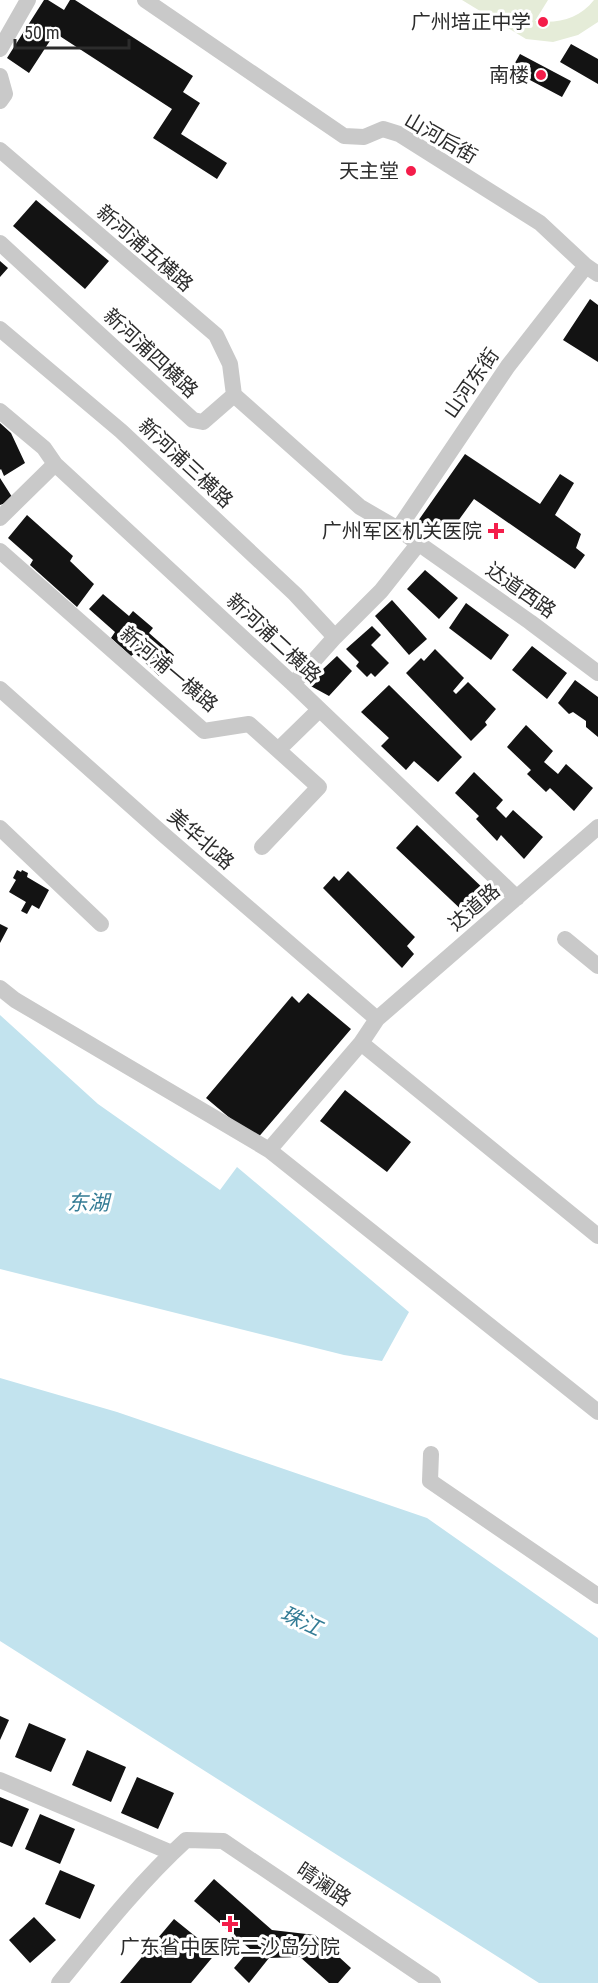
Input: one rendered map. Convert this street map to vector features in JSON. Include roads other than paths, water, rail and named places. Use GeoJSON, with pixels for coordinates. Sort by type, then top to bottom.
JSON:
{"type":"FeatureCollection","features":[{"type":"Feature","properties":{"kind":"street"},"geometry":{"type":"LineString","coordinates":[[0,49],[28,0]]}},
{"type":"Feature","properties":{"kind":"street","name":"山河后街"},"geometry":{"type":"LineString","coordinates":[[145,0],[344,136],[364,137],[382,129],[399,134],[540,224],[592,270]]}},
{"type":"Feature","properties":{"kind":"street"},"geometry":{"type":"LineString","coordinates":[[0,76],[5,94],[0,102]]}},
{"type":"Feature","properties":{"kind":"street","name":"新河浦五横路"},"geometry":{"type":"LineString","coordinates":[[0,150],[216,335],[230,364],[234,395]]}},
{"type":"Feature","properties":{"kind":"street","name":"新河浦四横路"},"geometry":{"type":"LineString","coordinates":[[0,243],[193,420],[203,422],[234,395]]}},
{"type":"Feature","properties":{"kind":"street","name":"山河东街"},"geometry":{"type":"LineString","coordinates":[[398,529],[508,366],[592,270]]}},
{"type":"Feature","properties":{"kind":"street","name":"新河浦三横路"},"geometry":{"type":"LineString","coordinates":[[0,330],[121,431],[295,594],[335,636]]}},
{"type":"Feature","properties":{"kind":"street"},"geometry":{"type":"LineString","coordinates":[[234,395],[360,507],[419,543],[381,591],[335,636],[293,684]]}},
{"type":"Feature","properties":{"kind":"street","name":"新河浦二横路"},"geometry":{"type":"LineString","coordinates":[[0,411],[45,448],[55,464],[293,684],[517,898]]}},
{"type":"Feature","properties":{"kind":"street"},"geometry":{"type":"LineString","coordinates":[[0,518],[55,464]]}},
{"type":"Feature","properties":{"kind":"street","name":"达道西路"},"geometry":{"type":"LineString","coordinates":[[419,543],[598,673]]}},
{"type":"Feature","properties":{"kind":"street","name":"新河浦一横路"},"geometry":{"type":"LineString","coordinates":[[0,550],[204,731],[249,724],[278,750]]}},
{"type":"Feature","properties":{"kind":"street","name":"美华北路"},"geometry":{"type":"LineString","coordinates":[[0,689],[164,835],[377,1019]]}},
{"type":"Feature","properties":{"kind":"street"},"geometry":{"type":"LineString","coordinates":[[262,847],[319,787],[278,750],[319,710]]}},
{"type":"Feature","properties":{"kind":"street","name":"达道路"},"geometry":{"type":"LineString","coordinates":[[269,1150],[361,1043],[377,1019],[598,827]]}},
{"type":"Feature","properties":{"kind":"street"},"geometry":{"type":"LineString","coordinates":[[0,828],[101,924]]}},
{"type":"Feature","properties":{"kind":"street"},"geometry":{"type":"LineString","coordinates":[[565,939],[598,966]]}},
{"type":"Feature","properties":{"kind":"street"},"geometry":{"type":"LineString","coordinates":[[0,988],[15,1000],[269,1150],[594,1404]]}},
{"type":"Feature","properties":{"kind":"street"},"geometry":{"type":"LineString","coordinates":[[361,1043],[598,1236]]}},
{"type":"Feature","properties":{"kind":"street"},"geometry":{"type":"LineString","coordinates":[[431,1454],[430,1481],[598,1596]]}},
{"type":"Feature","properties":{"kind":"street"},"geometry":{"type":"LineString","coordinates":[[0,1780],[172,1853],[109,1921],[59,1983]]}},
{"type":"Feature","properties":{"kind":"street","name":"晴澜路"},"geometry":{"type":"LineString","coordinates":[[172,1853],[186,1840],[223,1841],[433,1983]]}},
{"type":"Feature","properties":{"kind":"water","name":"东湖"},"geometry":{"type":"Polygon","coordinates":[[[0,1015],[98,1104],[220,1190],[237,1167],[409,1312],[382,1361],[344,1355],[0,1269],[0,1015]]]}},
{"type":"Feature","properties":{"kind":"water","name":"珠江"},"geometry":{"type":"Polygon","coordinates":[[[0,1378],[117,1412],[427,1518],[598,1638],[598,1983],[539,1983],[0,1641],[0,1378]]]}},
{"type":"Feature","properties":{"kind":"place","name":"广州培正中学"},"geometry":{"type":"Point","coordinates":[543,22]}},
{"type":"Feature","properties":{"kind":"place","name":"南楼"},"geometry":{"type":"Point","coordinates":[541,75]}},
{"type":"Feature","properties":{"kind":"place","name":"天主堂"},"geometry":{"type":"Point","coordinates":[411,171]}},
{"type":"Feature","properties":{"kind":"place","name":"广州军区机关医院"},"geometry":{"type":"Point","coordinates":[496,531]}},
{"type":"Feature","properties":{"kind":"place","name":"广东省中医院二沙岛分院"},"geometry":{"type":"Point","coordinates":[230,1924]}}]}
